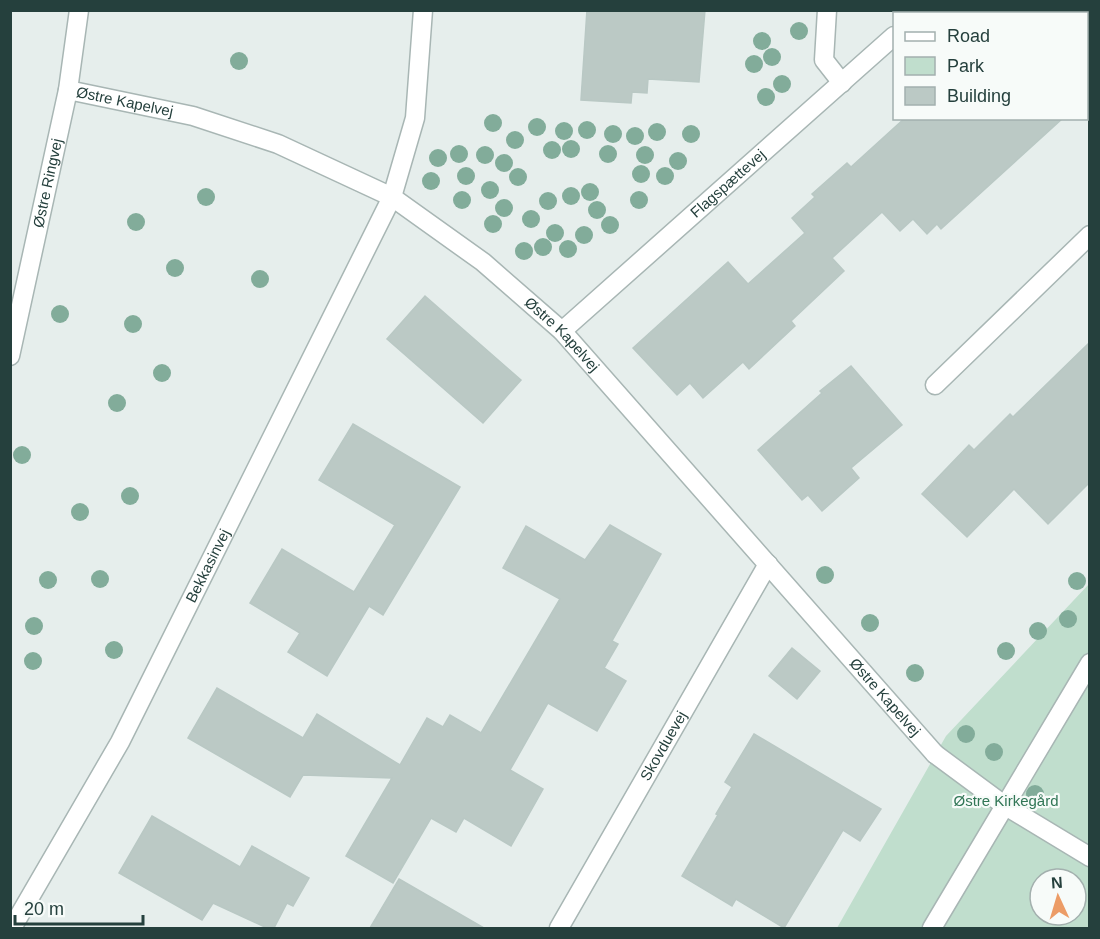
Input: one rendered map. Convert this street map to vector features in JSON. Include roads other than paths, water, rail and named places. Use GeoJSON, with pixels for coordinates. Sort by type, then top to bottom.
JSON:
{"type":"FeatureCollection","features":[{"type":"Feature","properties":{"kind":"street","name":"Østre Ringvej"},"geometry":{"type":"LineString","coordinates":[[10,356],[68,90],[79,10]]}},
{"type":"Feature","properties":{"kind":"street","name":"Bekkasinvej"},"geometry":{"type":"LineString","coordinates":[[12,928],[120,742],[392,197],[414,118],[423,10]]}},
{"type":"Feature","properties":{"kind":"street"},"geometry":{"type":"LineString","coordinates":[[827,10],[824,60],[842,83]]}},
{"type":"Feature","properties":{"kind":"street","name":"Flagspættevej"},"geometry":{"type":"LineString","coordinates":[[562,331],[893,37]]}},
{"type":"Feature","properties":{"kind":"street","name":"Østre Kapelvej"},"geometry":{"type":"LineString","coordinates":[[68,90],[193,116],[279,144],[392,197],[483,262],[562,331],[935,754],[1004,805],[1089,857]]}},
{"type":"Feature","properties":{"kind":"street"},"geometry":{"type":"LineString","coordinates":[[935,385],[1089,235]]}},
{"type":"Feature","properties":{"kind":"street","name":"Skovduevej"},"geometry":{"type":"LineString","coordinates":[[560,928],[768,564]]}},
{"type":"Feature","properties":{"kind":"street"},"geometry":{"type":"LineString","coordinates":[[932,928],[1089,663]]}},
{"type":"Feature","properties":{"kind":"park label","name":"Østre Kirkegård"},"geometry":{"type":"Point","coordinates":[1006,801]}}]}
